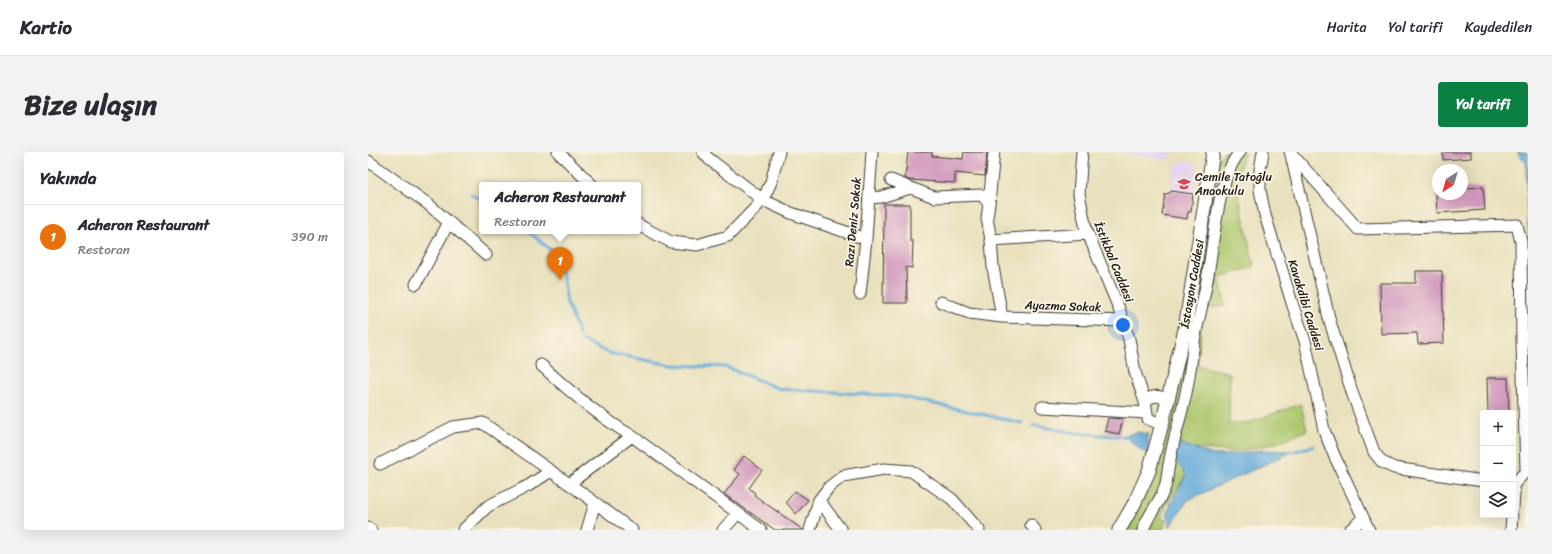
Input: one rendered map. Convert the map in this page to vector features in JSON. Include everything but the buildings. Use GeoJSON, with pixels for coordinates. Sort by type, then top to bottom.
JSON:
{"type":"FeatureCollection","features":[{"type":"Feature","properties":{"kind":"main road","name":"İstasyon Caddesi"},"geometry":{"type":"LineString","coordinates":[[1163,420],[1185,329],[1213,158],[1218,152]]}},
{"type":"Feature","properties":{"kind":"main road"},"geometry":{"type":"LineString","coordinates":[[1118,530],[1134,504],[1149,470],[1163,420]]}},
{"type":"Feature","properties":{"kind":"street"},"geometry":{"type":"LineString","coordinates":[[558,152],[589,182]]}},
{"type":"Feature","properties":{"kind":"street"},"geometry":{"type":"LineString","coordinates":[[703,152],[709,159],[763,200],[791,212],[866,239]]}},
{"type":"Feature","properties":{"kind":"street"},"geometry":{"type":"LineString","coordinates":[[641,226],[671,242],[697,245],[728,236],[763,200],[771,182],[779,152]]}},
{"type":"Feature","properties":{"kind":"street","name":"Razı Deniz Sokak"},"geometry":{"type":"LineString","coordinates":[[860,294],[866,239],[872,152]]}},
{"type":"Feature","properties":{"kind":"street"},"geometry":{"type":"LineString","coordinates":[[994,152],[990,204],[987,218],[991,240],[993,268],[1002,316]]}},
{"type":"Feature","properties":{"kind":"street","name":"İstikbal Caddesi"},"geometry":{"type":"LineString","coordinates":[[1082,152],[1079,194],[1086,229],[1118,306],[1129,339],[1156,448]]}},
{"type":"Feature","properties":{"kind":"street"},"geometry":{"type":"LineString","coordinates":[[1140,530],[1160,497],[1167,478],[1168,464],[1186,394],[1195,337],[1223,190],[1233,160],[1240,152]]}},
{"type":"Feature","properties":{"kind":"street","name":"Kavakdibi Caddesi"},"geometry":{"type":"LineString","coordinates":[[1263,152],[1260,170],[1260,190],[1264,215],[1305,341],[1324,430],[1369,530]]}},
{"type":"Feature","properties":{"kind":"street"},"geometry":{"type":"LineString","coordinates":[[1480,481],[1394,468],[1382,462],[1374,452],[1353,395],[1330,322],[1290,152],[1358,229],[1517,225],[1521,242],[1522,343],[1527,472],[1516,483]]}},
{"type":"Feature","properties":{"kind":"street"},"geometry":{"type":"LineString","coordinates":[[368,161],[428,204],[486,255]]}},
{"type":"Feature","properties":{"kind":"street"},"geometry":{"type":"LineString","coordinates":[[891,180],[934,197],[982,195],[990,204]]}},
{"type":"Feature","properties":{"kind":"street"},"geometry":{"type":"LineString","coordinates":[[869,198],[881,197],[910,188]]}},
{"type":"Feature","properties":{"kind":"street"},"geometry":{"type":"LineString","coordinates":[[416,284],[449,222]]}},
{"type":"Feature","properties":{"kind":"street"},"geometry":{"type":"LineString","coordinates":[[991,240],[1088,234]]}},
{"type":"Feature","properties":{"kind":"street","name":"Ayazma Sokak"},"geometry":{"type":"LineString","coordinates":[[941,302],[969,313],[1002,316],[1123,321]]}},
{"type":"Feature","properties":{"kind":"street"},"geometry":{"type":"LineString","coordinates":[[541,365],[608,422],[632,436],[761,530]]}},
{"type":"Feature","properties":{"kind":"street"},"geometry":{"type":"LineString","coordinates":[[1147,412],[1152,397],[1160,396],[1167,401]]}},
{"type":"Feature","properties":{"kind":"street"},"geometry":{"type":"LineString","coordinates":[[1042,407],[1147,412],[1156,422],[1163,420]]}},
{"type":"Feature","properties":{"kind":"street"},"geometry":{"type":"LineString","coordinates":[[380,464],[453,427],[483,423],[632,530]]}},
{"type":"Feature","properties":{"kind":"street"},"geometry":{"type":"LineString","coordinates":[[569,484],[632,436]]}},
{"type":"Feature","properties":{"kind":"street"},"geometry":{"type":"LineString","coordinates":[[810,530],[820,500],[829,487],[843,476],[884,469],[911,471],[952,499],[980,530]]}},
{"type":"Feature","properties":{"kind":"street"},"geometry":{"type":"LineString","coordinates":[[463,530],[488,506],[528,486],[551,471]]}},
{"type":"Feature","properties":{"kind":"street"},"geometry":{"type":"LineString","coordinates":[[820,500],[841,530]]}},
{"type":"Feature","properties":{"kind":"street"},"geometry":{"type":"LineString","coordinates":[[587,530],[595,502]]}},
{"type":"Feature","properties":{"kind":"street"},"geometry":{"type":"LineString","coordinates":[[722,530],[738,513]]}},
{"type":"Feature","properties":{"kind":"street"},"geometry":{"type":"LineString","coordinates":[[1143,530],[1150,514]]}},
{"type":"Feature","properties":{"kind":"street"},"geometry":{"type":"LineString","coordinates":[[1350,530],[1363,518]]}},
{"type":"Feature","properties":{"kind":"street"},"geometry":{"type":"LineString","coordinates":[[1511,530],[1512,518]]}},
{"type":"Feature","properties":{"kind":"shaded area"},"geometry":{"type":"Polygon","coordinates":[[[1119,152],[1171,152],[1169,161],[1119,152]]]}},
{"type":"Feature","properties":{"kind":"shaded area","name":"Cemile Tatoğlu Anaokulu"},"geometry":{"type":"Polygon","coordinates":[[[1185,161],[1196,163],[1197,169],[1191,212],[1188,212],[1187,219],[1162,215],[1165,194],[1171,193],[1174,169],[1177,164],[1185,161]]]}},
{"type":"Feature","properties":{"kind":"green space"},"geometry":{"type":"Polygon","coordinates":[[[1224,152],[1245,152],[1239,170],[1238,192],[1254,267],[1219,277],[1226,306],[1203,308],[1197,365],[1230,373],[1229,424],[1250,422],[1301,404],[1307,430],[1277,443],[1236,452],[1193,448],[1178,443],[1186,475],[1163,512],[1161,518],[1166,520],[1163,530],[1128,530],[1154,475],[1168,437],[1173,418],[1213,174],[1220,157],[1224,152]]]}},
{"type":"Feature","properties":{"kind":"water"},"geometry":{"type":"Polygon","coordinates":[[[1517,152],[1528,152],[1528,252],[1526,162],[1517,152]]]}},
{"type":"Feature","properties":{"kind":"water"},"geometry":{"type":"Polygon","coordinates":[[[1137,432],[1149,434],[1148,454],[1124,436],[1137,432]]]}},
{"type":"Feature","properties":{"kind":"water"},"geometry":{"type":"Polygon","coordinates":[[[1178,443],[1214,455],[1239,454],[1260,450],[1294,451],[1188,500],[1170,526],[1167,516],[1171,503],[1186,475],[1174,458],[1178,443]]]}},
{"type":"Feature","properties":{"kind":"waterway"},"geometry":{"type":"LineString","coordinates":[[472,194],[479,198]]}},
{"type":"Feature","properties":{"kind":"waterway"},"geometry":{"type":"LineString","coordinates":[[532,234],[553,252],[563,277],[567,303],[579,334]]}},
{"type":"Feature","properties":{"kind":"waterway"},"geometry":{"type":"LineString","coordinates":[[581,340],[608,353],[672,365],[726,367],[780,389],[898,396],[1022,423]]}},
{"type":"Feature","properties":{"kind":"waterway"},"geometry":{"type":"LineString","coordinates":[[1033,425],[1076,433],[1128,437]]}},
{"type":"Feature","properties":{"kind":"waterway"},"geometry":{"type":"LineString","coordinates":[[1292,452],[1313,446]]}},
{"type":"Feature","properties":{"kind":"place","name":"Cemile Tatoğlu Anaokulu"},"geometry":{"type":"Point","coordinates":[1184,184]}},
{"type":"Feature","properties":{"kind":"place","name":"Acheron Restaurant"},"geometry":{"type":"Point","coordinates":[560,280]}}]}
